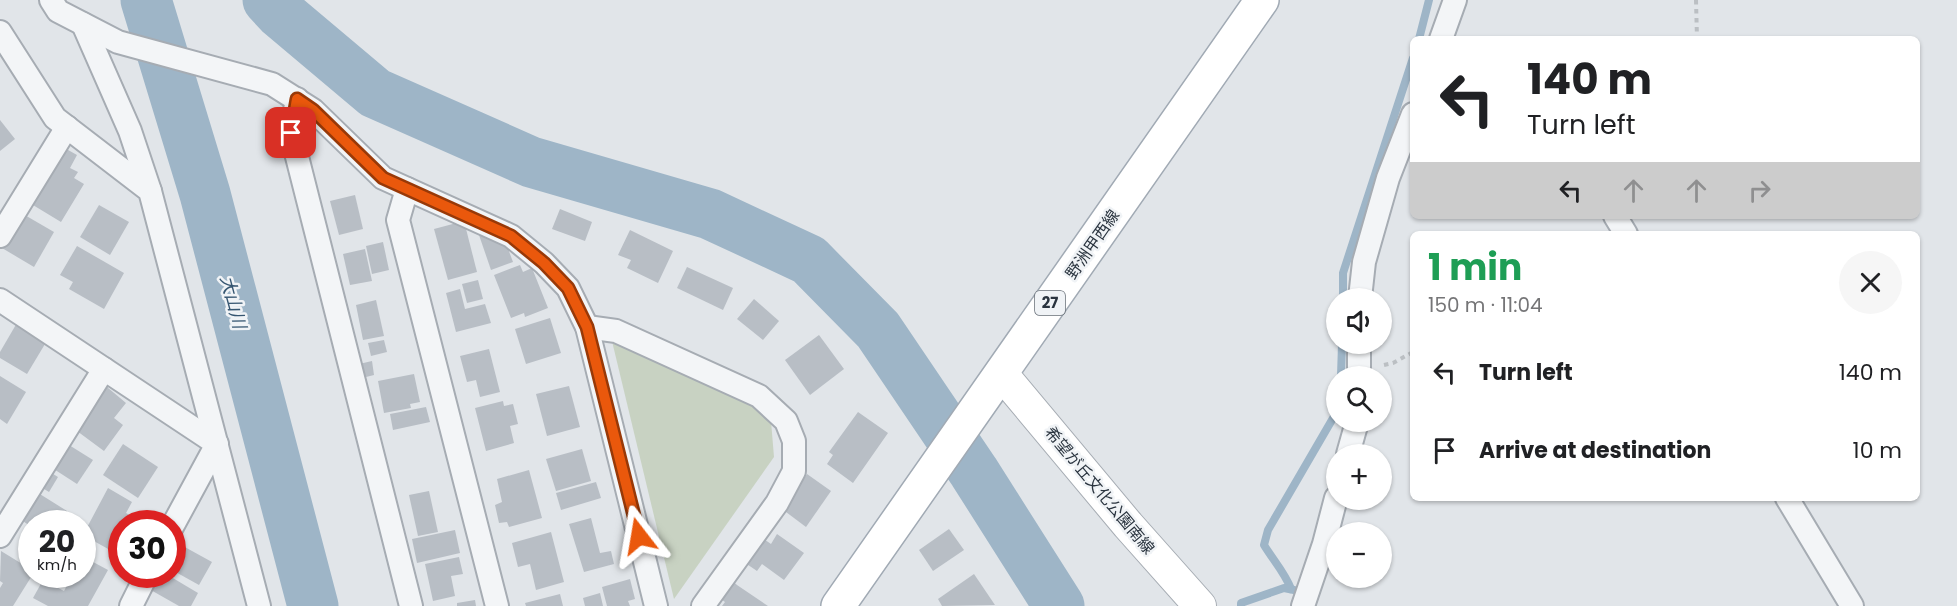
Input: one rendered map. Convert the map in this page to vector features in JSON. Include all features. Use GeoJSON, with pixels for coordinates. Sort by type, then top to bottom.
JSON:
{"type":"FeatureCollection","features":[{"type":"Feature","properties":{"kind":"main road","name":"野洲甲西線"},"geometry":{"type":"LineString","coordinates":[[838,606],[1262,0]]}},
{"type":"Feature","properties":{"kind":"main road","name":"希望が丘文化公園南線"},"geometry":{"type":"LineString","coordinates":[[1001,373],[1128,525],[1200,606]]}},
{"type":"Feature","properties":{"kind":"street"},"geometry":{"type":"LineString","coordinates":[[51,0],[58,11],[118,42],[272,84],[313,110],[383,178],[511,236],[544,263],[568,288],[587,327],[656,606]]}},
{"type":"Feature","properties":{"kind":"street"},"geometry":{"type":"LineString","coordinates":[[1442,36],[1455,0]]}},
{"type":"Feature","properties":{"kind":"street"},"geometry":{"type":"LineString","coordinates":[[83,24],[130,131],[150,191],[259,606]]}},
{"type":"Feature","properties":{"kind":"street"},"geometry":{"type":"LineString","coordinates":[[0,32],[56,118],[150,191]]}},
{"type":"Feature","properties":{"kind":"street"},"geometry":{"type":"LineString","coordinates":[[297,99],[291,133],[411,606]]}},
{"type":"Feature","properties":{"kind":"street"},"geometry":{"type":"LineString","coordinates":[[1361,288],[1364,262],[1388,178],[1410,122]]}},
{"type":"Feature","properties":{"kind":"street"},"geometry":{"type":"LineString","coordinates":[[0,236],[67,127]]}},
{"type":"Feature","properties":{"kind":"street"},"geometry":{"type":"LineString","coordinates":[[407,189],[398,220],[497,606]]}},
{"type":"Feature","properties":{"kind":"street"},"geometry":{"type":"LineString","coordinates":[[0,300],[217,444]]}},
{"type":"Feature","properties":{"kind":"street"},"geometry":{"type":"LineString","coordinates":[[587,327],[616,331],[759,396],[786,421],[794,441],[794,471],[777,502],[703,606]]}},
{"type":"Feature","properties":{"kind":"street"},"geometry":{"type":"LineString","coordinates":[[0,536],[104,369]]}},
{"type":"Feature","properties":{"kind":"street"},"geometry":{"type":"LineString","coordinates":[[181,510],[217,444]]}},
{"type":"Feature","properties":{"kind":"street"},"geometry":{"type":"LineString","coordinates":[[1788,501],[1852,606]]}},
{"type":"Feature","properties":{"kind":"street"},"geometry":{"type":"LineString","coordinates":[[1303,606],[1333,510]]}},
{"type":"Feature","properties":{"kind":"street"},"geometry":{"type":"LineString","coordinates":[[131,606],[140,588]]}},
{"type":"Feature","properties":{"kind":"path"},"geometry":{"type":"LineString","coordinates":[[1696,0],[1697,36]]}},
{"type":"Feature","properties":{"kind":"green space"},"geometry":{"type":"Polygon","coordinates":[[[611,337],[751,391],[771,421],[774,457],[674,599],[611,337]]]}},
{"type":"Feature","properties":{"kind":"building"},"geometry":{"type":"Polygon","coordinates":[[[0,120],[15,139],[0,151],[0,120]]]}},
{"type":"Feature","properties":{"kind":"building"},"geometry":{"type":"Polygon","coordinates":[[[61,146],[77,155],[70,168],[78,172],[74,178],[84,184],[61,222],[28,202],[61,146]]]}},
{"type":"Feature","properties":{"kind":"building"},"geometry":{"type":"Polygon","coordinates":[[[355,195],[363,229],[339,235],[330,201],[355,195]]]}},
{"type":"Feature","properties":{"kind":"building"},"geometry":{"type":"Polygon","coordinates":[[[99,205],[129,222],[110,255],[80,237],[99,205]]]}},
{"type":"Feature","properties":{"kind":"building"},"geometry":{"type":"Polygon","coordinates":[[[560,209],[592,222],[585,241],[552,229],[560,209]]]}},
{"type":"Feature","properties":{"kind":"building"},"geometry":{"type":"Polygon","coordinates":[[[23,214],[54,232],[34,267],[2,248],[23,214]]]}},
{"type":"Feature","properties":{"kind":"building"},"geometry":{"type":"Polygon","coordinates":[[[464,221],[477,272],[448,280],[434,229],[464,221]]]}},
{"type":"Feature","properties":{"kind":"building"},"geometry":{"type":"Polygon","coordinates":[[[630,230],[673,251],[658,283],[627,268],[631,260],[618,255],[630,230]]]}},
{"type":"Feature","properties":{"kind":"building"},"geometry":{"type":"Polygon","coordinates":[[[492,231],[504,238],[513,262],[491,270],[479,235],[492,231]]]}},
{"type":"Feature","properties":{"kind":"building"},"geometry":{"type":"Polygon","coordinates":[[[383,242],[389,270],[372,274],[366,246],[383,242]]]}},
{"type":"Feature","properties":{"kind":"building"},"geometry":{"type":"Polygon","coordinates":[[[77,246],[124,273],[104,309],[69,289],[73,282],[60,275],[77,246]]]}},
{"type":"Feature","properties":{"kind":"building"},"geometry":{"type":"Polygon","coordinates":[[[365,249],[372,281],[350,285],[343,254],[365,249]]]}},
{"type":"Feature","properties":{"kind":"building"},"geometry":{"type":"Polygon","coordinates":[[[520,265],[523,272],[532,268],[548,308],[525,317],[524,313],[511,318],[494,275],[520,265]]]}},
{"type":"Feature","properties":{"kind":"building"},"geometry":{"type":"Polygon","coordinates":[[[687,267],[733,288],[723,310],[677,288],[687,267]]]}},
{"type":"Feature","properties":{"kind":"building"},"geometry":{"type":"Polygon","coordinates":[[[478,280],[483,299],[467,303],[462,284],[478,280]]]}},
{"type":"Feature","properties":{"kind":"building"},"geometry":{"type":"Polygon","coordinates":[[[460,289],[465,309],[485,304],[491,323],[456,332],[446,293],[460,289]]]}},
{"type":"Feature","properties":{"kind":"building"},"geometry":{"type":"Polygon","coordinates":[[[754,299],[779,321],[763,340],[737,319],[754,299]]]}},
{"type":"Feature","properties":{"kind":"building"},"geometry":{"type":"Polygon","coordinates":[[[376,300],[384,336],[363,340],[356,305],[376,300]]]}},
{"type":"Feature","properties":{"kind":"building"},"geometry":{"type":"Polygon","coordinates":[[[21,316],[51,334],[27,374],[0,358],[0,352],[21,316]]]}},
{"type":"Feature","properties":{"kind":"building"},"geometry":{"type":"Polygon","coordinates":[[[550,318],[561,353],[526,364],[515,329],[550,318]]]}},
{"type":"Feature","properties":{"kind":"building"},"geometry":{"type":"Polygon","coordinates":[[[819,335],[844,369],[810,395],[785,360],[819,335]]]}},
{"type":"Feature","properties":{"kind":"building"},"geometry":{"type":"Polygon","coordinates":[[[384,340],[387,352],[371,356],[368,343],[384,340]]]}},
{"type":"Feature","properties":{"kind":"building"},"geometry":{"type":"Polygon","coordinates":[[[489,349],[500,392],[480,397],[476,380],[467,382],[460,356],[489,349]]]}},
{"type":"Feature","properties":{"kind":"building"},"geometry":{"type":"Polygon","coordinates":[[[372,361],[374,375],[362,378],[359,364],[372,361]]]}},
{"type":"Feature","properties":{"kind":"building"},"geometry":{"type":"Polygon","coordinates":[[[414,374],[420,402],[410,404],[411,408],[384,413],[378,381],[414,374]]]}},
{"type":"Feature","properties":{"kind":"building"},"geometry":{"type":"Polygon","coordinates":[[[0,376],[26,392],[7,424],[0,419],[0,376]]]}},
{"type":"Feature","properties":{"kind":"building"},"geometry":{"type":"Polygon","coordinates":[[[95,377],[126,403],[114,418],[123,425],[104,451],[77,431],[93,410],[78,398],[95,377]]]}},
{"type":"Feature","properties":{"kind":"building"},"geometry":{"type":"Polygon","coordinates":[[[569,386],[580,427],[547,436],[536,394],[569,386]]]}},
{"type":"Feature","properties":{"kind":"building"},"geometry":{"type":"Polygon","coordinates":[[[503,401],[504,406],[513,404],[518,424],[510,426],[514,443],[486,451],[475,408],[503,401]]]}},
{"type":"Feature","properties":{"kind":"building"},"geometry":{"type":"Polygon","coordinates":[[[426,407],[430,422],[393,430],[390,414],[426,407]]]}},
{"type":"Feature","properties":{"kind":"building"},"geometry":{"type":"Polygon","coordinates":[[[858,412],[888,433],[853,483],[827,464],[833,455],[829,452],[858,412]]]}},
{"type":"Feature","properties":{"kind":"building"},"geometry":{"type":"Polygon","coordinates":[[[61,440],[93,460],[77,484],[46,464],[61,440]]]}},
{"type":"Feature","properties":{"kind":"building"},"geometry":{"type":"Polygon","coordinates":[[[123,444],[158,467],[138,498],[103,475],[123,444]]]}},
{"type":"Feature","properties":{"kind":"building"},"geometry":{"type":"Polygon","coordinates":[[[582,449],[591,481],[556,491],[546,459],[582,449]]]}},
{"type":"Feature","properties":{"kind":"building"},"geometry":{"type":"Polygon","coordinates":[[[40,466],[58,477],[49,492],[31,481],[40,466]]]}},
{"type":"Feature","properties":{"kind":"building"},"geometry":{"type":"Polygon","coordinates":[[[529,470],[542,518],[509,527],[507,522],[499,523],[495,505],[502,502],[497,479],[529,470]]]}},
{"type":"Feature","properties":{"kind":"building"},"geometry":{"type":"Polygon","coordinates":[[[807,474],[831,491],[806,527],[782,509],[807,474]]]}},
{"type":"Feature","properties":{"kind":"building"},"geometry":{"type":"Polygon","coordinates":[[[596,482],[601,498],[561,510],[556,493],[596,482]]]}},
{"type":"Feature","properties":{"kind":"building"},"geometry":{"type":"Polygon","coordinates":[[[108,488],[132,502],[128,510],[108,510],[108,549],[96,542],[96,511],[108,488]]]}},
{"type":"Feature","properties":{"kind":"building"},"geometry":{"type":"Polygon","coordinates":[[[35,491],[65,510],[23,510],[35,491]]]}},
{"type":"Feature","properties":{"kind":"building"},"geometry":{"type":"Polygon","coordinates":[[[429,491],[438,532],[418,536],[409,495],[429,491]]]}},
{"type":"Feature","properties":{"kind":"building"},"geometry":{"type":"Polygon","coordinates":[[[591,518],[600,553],[611,551],[614,564],[584,572],[569,524],[591,518]]]}},
{"type":"Feature","properties":{"kind":"building"},"geometry":{"type":"Polygon","coordinates":[[[949,529],[964,550],[933,571],[919,550],[949,529]]]}},
{"type":"Feature","properties":{"kind":"building"},"geometry":{"type":"Polygon","coordinates":[[[455,530],[460,553],[417,563],[412,539],[455,530]]]}},
{"type":"Feature","properties":{"kind":"building"},"geometry":{"type":"Polygon","coordinates":[[[551,532],[564,582],[536,590],[530,564],[518,567],[512,543],[551,532]]]}},
{"type":"Feature","properties":{"kind":"building"},"geometry":{"type":"Polygon","coordinates":[[[754,532],[771,544],[777,534],[804,553],[784,580],[762,564],[757,571],[735,556],[754,532]]]}},
{"type":"Feature","properties":{"kind":"building"},"geometry":{"type":"Polygon","coordinates":[[[186,548],[212,562],[199,585],[186,578],[186,548]]]}},
{"type":"Feature","properties":{"kind":"building"},"geometry":{"type":"Polygon","coordinates":[[[1,551],[18,561],[18,588],[24,588],[13,606],[0,606],[0,588],[3,583],[0,581],[1,551]]]}},
{"type":"Feature","properties":{"kind":"building"},"geometry":{"type":"Polygon","coordinates":[[[459,557],[463,574],[451,576],[455,596],[433,601],[425,564],[459,557]]]}},
{"type":"Feature","properties":{"kind":"building"},"geometry":{"type":"Polygon","coordinates":[[[96,564],[108,570],[88,606],[48,606],[33,598],[39,588],[58,588],[64,591],[66,588],[96,588],[96,564]]]}},
{"type":"Feature","properties":{"kind":"building"},"geometry":{"type":"Polygon","coordinates":[[[974,574],[995,605],[942,606],[938,599],[974,574]]]}},
{"type":"Feature","properties":{"kind":"building"},"geometry":{"type":"Polygon","coordinates":[[[728,577],[768,606],[722,606],[725,602],[715,595],[728,577]]]}},
{"type":"Feature","properties":{"kind":"building"},"geometry":{"type":"Polygon","coordinates":[[[630,579],[635,599],[628,601],[630,606],[607,606],[602,587],[630,579]]]}},
{"type":"Feature","properties":{"kind":"building"},"geometry":{"type":"Polygon","coordinates":[[[186,586],[198,593],[191,606],[179,606],[149,589],[186,588],[186,586]]]}},
{"type":"Feature","properties":{"kind":"building"},"geometry":{"type":"Polygon","coordinates":[[[600,593],[603,606],[585,606],[583,598],[600,593]]]}},
{"type":"Feature","properties":{"kind":"building"},"geometry":{"type":"Polygon","coordinates":[[[560,594],[563,606],[526,606],[525,603],[560,594]]]}},
{"type":"Feature","properties":{"kind":"building"},"geometry":{"type":"Polygon","coordinates":[[[475,600],[476,606],[457,606],[457,603],[475,600]]]}},
{"type":"Feature","properties":{"kind":"waterway","name":"大山川"},"geometry":{"type":"LineString","coordinates":[[146,0],[205,194],[313,606]]}},
{"type":"Feature","properties":{"kind":"waterway"},"geometry":{"type":"LineString","coordinates":[[268,0],[280,13],[375,93],[531,162],[710,214],[809,260],[878,330],[974,472],[1059,606]]}},
{"type":"Feature","properties":{"kind":"waterway"},"geometry":{"type":"LineString","coordinates":[[1420,36],[1429,0]]}},
{"type":"Feature","properties":{"kind":"waterway"},"geometry":{"type":"LineString","coordinates":[[1343,288],[1343,273],[1410,67]]}},
{"type":"Feature","properties":{"kind":"waterway"},"geometry":{"type":"LineString","coordinates":[[1341,366],[1342,354]]}},
{"type":"Feature","properties":{"kind":"waterway"},"geometry":{"type":"LineString","coordinates":[[1291,589],[1264,545],[1268,530],[1326,430]]}},
{"type":"Feature","properties":{"kind":"waterway"},"geometry":{"type":"LineString","coordinates":[[1241,606],[1241,603],[1284,588],[1294,590]]}},
{"type":"Feature","properties":{"kind":"route"},"geometry":{"type":"LineString","coordinates":[[291,133],[297,99],[313,110],[383,178],[511,236],[544,263],[568,288],[587,327],[639,536]]}}]}
